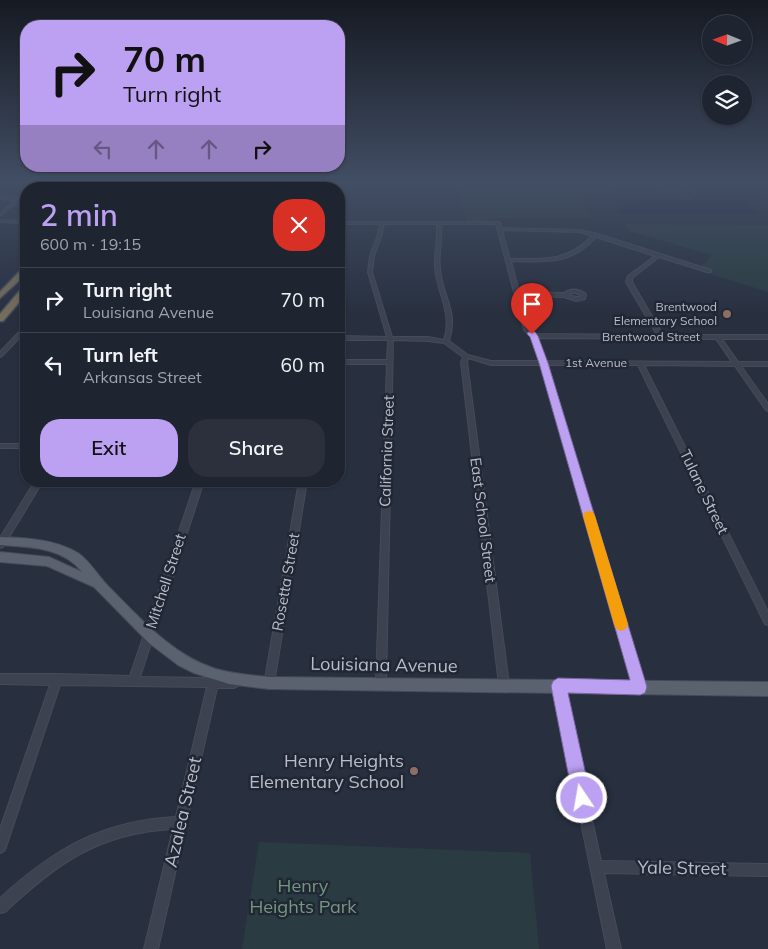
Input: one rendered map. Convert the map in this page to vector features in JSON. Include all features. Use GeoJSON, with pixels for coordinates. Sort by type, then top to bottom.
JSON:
{"type":"FeatureCollection","features":[{"type":"Feature","properties":{"kind":"highway"},"geometry":{"type":"LineString","coordinates":[[0,296],[20,276]]}},
{"type":"Feature","properties":{"kind":"highway"},"geometry":{"type":"LineString","coordinates":[[0,312],[20,290]]}},
{"type":"Feature","properties":{"kind":"highway"},"geometry":{"type":"LineString","coordinates":[[0,319],[20,296]]}},
{"type":"Feature","properties":{"kind":"main road"},"geometry":{"type":"LineString","coordinates":[[1,543],[41,544],[68,553],[86,566],[96,583]]}},
{"type":"Feature","properties":{"kind":"main road"},"geometry":{"type":"LineString","coordinates":[[0,558],[49,562],[96,583]]}},
{"type":"Feature","properties":{"kind":"main road","name":"Louisiana Avenue"},"geometry":{"type":"LineString","coordinates":[[96,583],[170,653],[213,679],[269,683],[768,690]]}},
{"type":"Feature","properties":{"kind":"street","name":"California Street"},"geometry":{"type":"LineString","coordinates":[[381,226],[370,272],[390,338],[381,684]]}},
{"type":"Feature","properties":{"kind":"street"},"geometry":{"type":"LineString","coordinates":[[440,226],[441,236],[437,256],[437,270],[452,320],[451,331],[446,342]]}},
{"type":"Feature","properties":{"kind":"street"},"geometry":{"type":"LineString","coordinates":[[499,226],[527,330],[534,336],[544,363],[640,687]]}},
{"type":"Feature","properties":{"kind":"street"},"geometry":{"type":"LineString","coordinates":[[506,226],[568,229],[596,235],[709,271]]}},
{"type":"Feature","properties":{"kind":"street"},"geometry":{"type":"LineString","coordinates":[[509,260],[563,259],[590,244],[596,235]]}},
{"type":"Feature","properties":{"kind":"street"},"geometry":{"type":"LineString","coordinates":[[659,255],[630,277],[629,282],[661,337]]}},
{"type":"Feature","properties":{"kind":"street"},"geometry":{"type":"LineString","coordinates":[[518,294],[565,295]]}},
{"type":"Feature","properties":{"kind":"street"},"geometry":{"type":"LineString","coordinates":[[0,360],[20,335]]}},
{"type":"Feature","properties":{"kind":"street","name":"Brentwood Street"},"geometry":{"type":"LineString","coordinates":[[534,336],[768,337]]}},
{"type":"Feature","properties":{"kind":"street"},"geometry":{"type":"LineString","coordinates":[[718,337],[768,408]]}},
{"type":"Feature","properties":{"kind":"street","name":"1st Avenue"},"geometry":{"type":"LineString","coordinates":[[345,338],[423,338],[446,342],[466,356],[491,363],[768,364]]}},
{"type":"Feature","properties":{"kind":"street"},"geometry":{"type":"LineString","coordinates":[[0,355],[14,342]]}},
{"type":"Feature","properties":{"kind":"street","name":"East School Street"},"geometry":{"type":"LineString","coordinates":[[466,356],[464,362],[504,686]]}},
{"type":"Feature","properties":{"kind":"street"},"geometry":{"type":"LineString","coordinates":[[345,362],[390,362]]}},
{"type":"Feature","properties":{"kind":"street","name":"Tulane Street"},"geometry":{"type":"LineString","coordinates":[[640,363],[768,621]]}},
{"type":"Feature","properties":{"kind":"street"},"geometry":{"type":"LineString","coordinates":[[0,446],[20,446]]}},
{"type":"Feature","properties":{"kind":"street"},"geometry":{"type":"LineString","coordinates":[[1,543],[35,487]]}},
{"type":"Feature","properties":{"kind":"street","name":"Mitchell Street"},"geometry":{"type":"LineString","coordinates":[[133,681],[198,487]]}},
{"type":"Feature","properties":{"kind":"street","name":"Rosetta Street"},"geometry":{"type":"LineString","coordinates":[[269,683],[302,487]]}},
{"type":"Feature","properties":{"kind":"street"},"geometry":{"type":"LineString","coordinates":[[0,679],[133,681],[213,679]]}},
{"type":"Feature","properties":{"kind":"street"},"geometry":{"type":"LineString","coordinates":[[0,847],[57,679]]}},
{"type":"Feature","properties":{"kind":"street","name":"Azalea Street"},"geometry":{"type":"LineString","coordinates":[[152,949],[213,679]]}},
{"type":"Feature","properties":{"kind":"street"},"geometry":{"type":"LineString","coordinates":[[558,686],[614,949]]}},
{"type":"Feature","properties":{"kind":"street"},"geometry":{"type":"LineString","coordinates":[[0,907],[28,880],[54,860],[91,840],[117,830],[136,826],[180,823]]}},
{"type":"Feature","properties":{"kind":"street","name":"Yale Street"},"geometry":{"type":"LineString","coordinates":[[597,867],[768,870]]}},
{"type":"Feature","properties":{"kind":"green space"},"geometry":{"type":"Polygon","coordinates":[[[626,226],[768,226],[768,292],[698,270],[712,255],[629,231],[626,226]]]}},
{"type":"Feature","properties":{"kind":"green space","name":"Henry Heights Park"},"geometry":{"type":"Polygon","coordinates":[[[259,842],[530,853],[539,949],[242,949],[259,842]]]}},
{"type":"Feature","properties":{"kind":"slow traffic"},"geometry":{"type":"LineString","coordinates":[[589,516],[621,624]]}},
{"type":"Feature","properties":{"kind":"place","name":"Brentwood Elementary School"},"geometry":{"type":"Point","coordinates":[727,314]}},
{"type":"Feature","properties":{"kind":"place","name":"Henry Heights Elementary School"},"geometry":{"type":"Point","coordinates":[414,771]}},
{"type":"Feature","properties":{"kind":"route"},"geometry":{"type":"LineString","coordinates":[[532,334],[544,363],[640,687],[558,686],[582,798]]}}]}
